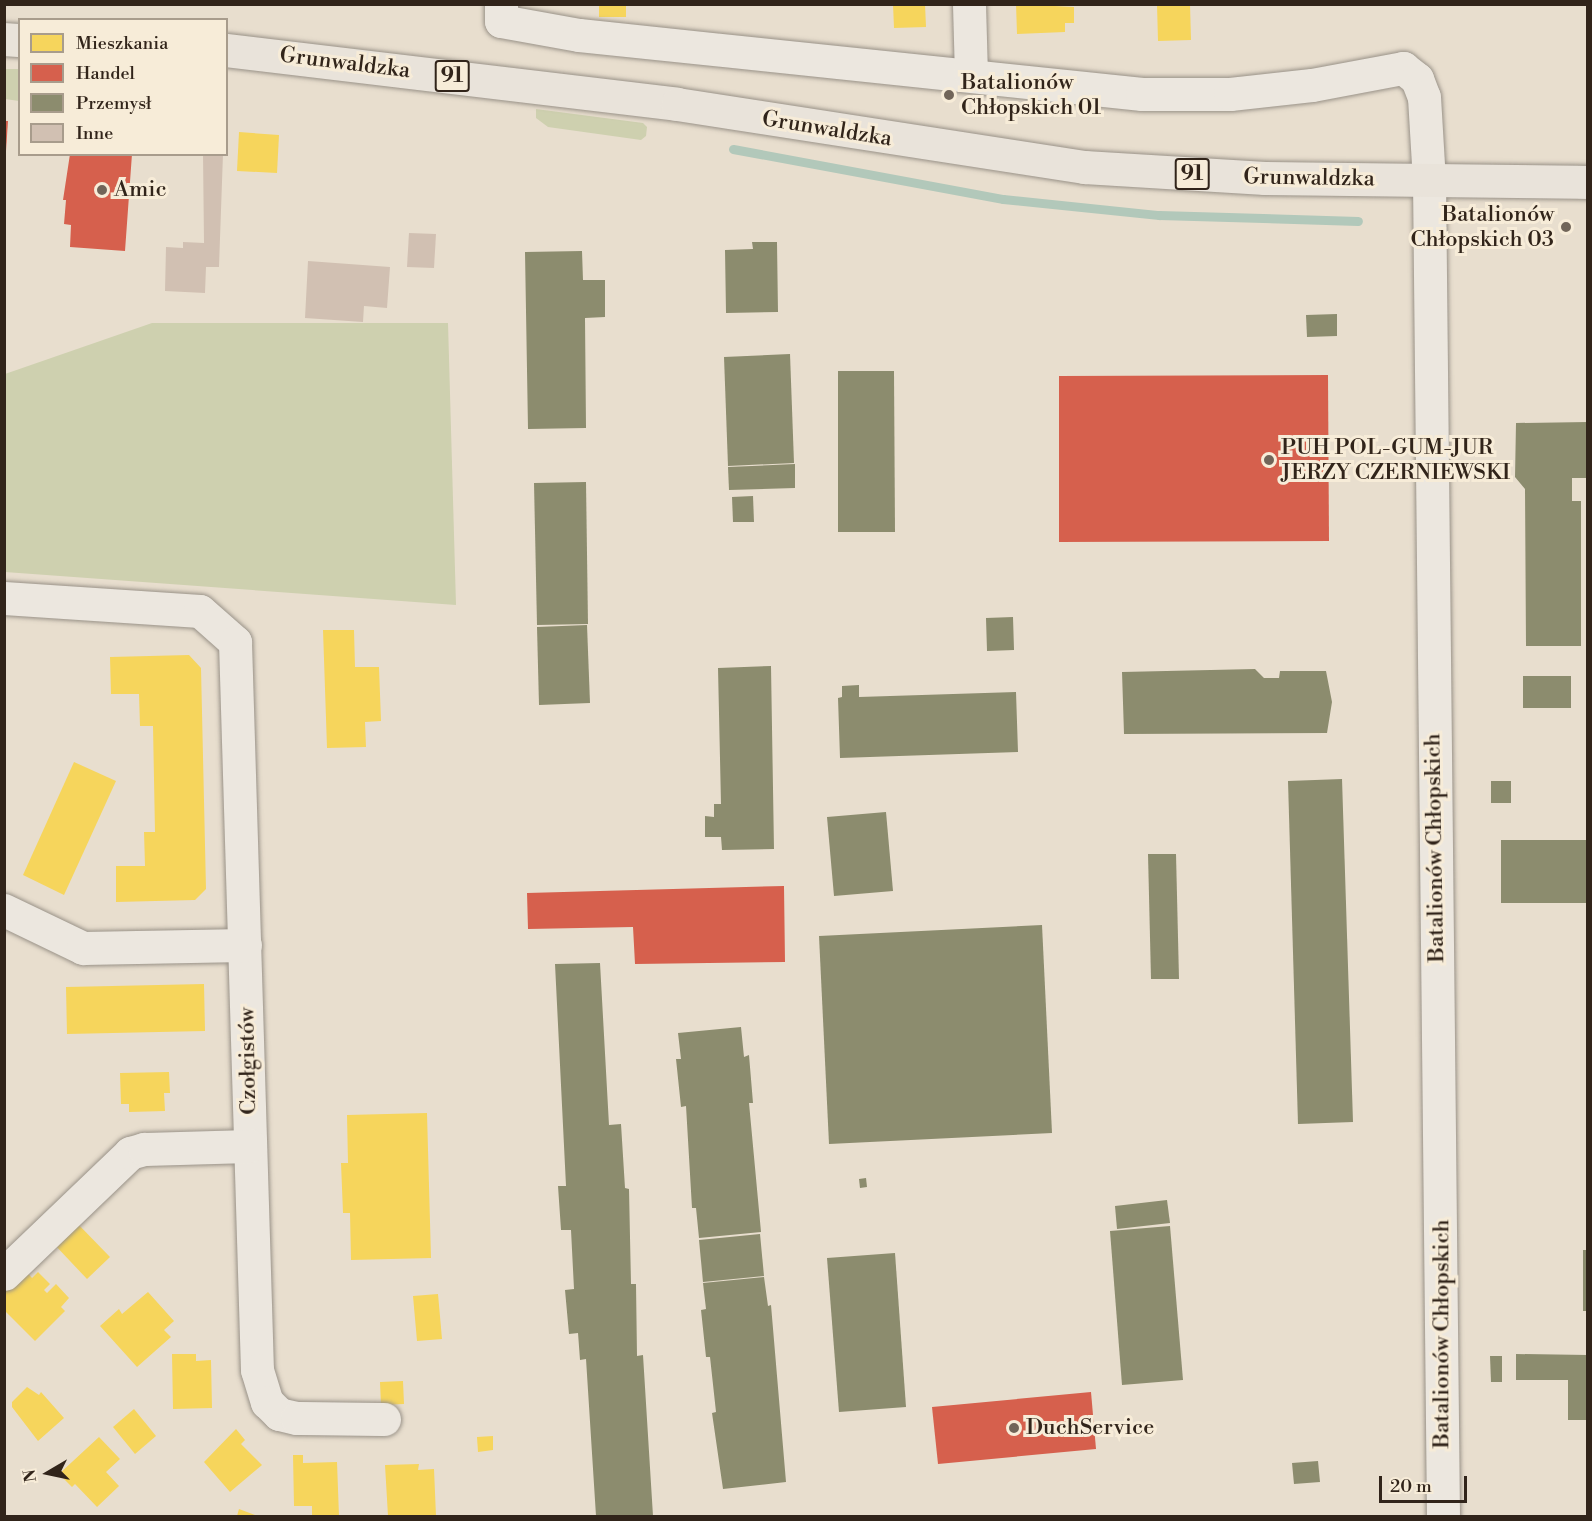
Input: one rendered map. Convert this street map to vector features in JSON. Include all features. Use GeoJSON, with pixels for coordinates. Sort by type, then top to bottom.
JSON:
{"type":"FeatureCollection","features":[{"type":"Feature","properties":{"kind":"main road","name":"Grunwaldzka"},"geometry":{"type":"LineString","coordinates":[[228,50],[677,104],[1084,167],[1265,178],[1587,182]]}},
{"type":"Feature","properties":{"kind":"street"},"geometry":{"type":"LineString","coordinates":[[969,4],[971,74]]}},
{"type":"Feature","properties":{"kind":"street"},"geometry":{"type":"LineString","coordinates":[[501,13],[658,45],[971,74],[1142,94],[1230,94],[1312,85],[1403,68],[1417,79],[1424,97],[1429,180]]}},
{"type":"Feature","properties":{"kind":"street","name":"Batalionów Chłopskich"},"geometry":{"type":"LineString","coordinates":[[1429,180],[1443,1516]]}},
{"type":"Feature","properties":{"kind":"street","name":"Czołgistów"},"geometry":{"type":"LineString","coordinates":[[4,598],[200,611],[235,642],[257,1370],[267,1402],[279,1414],[297,1418],[384,1419]]}},
{"type":"Feature","properties":{"kind":"street"},"geometry":{"type":"LineString","coordinates":[[4,910],[69,945],[83,948],[245,945]]}},
{"type":"Feature","properties":{"kind":"street"},"geometry":{"type":"LineString","coordinates":[[4,1274],[130,1153],[144,1149],[250,1146]]}},
{"type":"Feature","properties":{"kind":"green space"},"geometry":{"type":"Polygon","coordinates":[[[4,69],[18,69],[18,101],[5,99],[4,69]]]}},
{"type":"Feature","properties":{"kind":"green space"},"geometry":{"type":"Polygon","coordinates":[[[536,109],[643,123],[647,127],[646,136],[641,140],[548,127],[536,118],[536,109]]]}},
{"type":"Feature","properties":{"kind":"green space"},"geometry":{"type":"Polygon","coordinates":[[[152,323],[448,323],[456,605],[5,572],[5,374],[152,323]]]}},
{"type":"Feature","properties":{"kind":"building: Mieszkania"},"geometry":{"type":"Polygon","coordinates":[[[599,4],[626,4],[626,17],[599,17],[599,4]]]}},
{"type":"Feature","properties":{"kind":"building: Mieszkania"},"geometry":{"type":"Polygon","coordinates":[[[893,4],[925,4],[926,27],[894,28],[893,4]]]}},
{"type":"Feature","properties":{"kind":"building: Mieszkania"},"geometry":{"type":"Polygon","coordinates":[[[1016,4],[1074,7],[1074,23],[1065,23],[1065,32],[1017,34],[1016,4]]]}},
{"type":"Feature","properties":{"kind":"building: Mieszkania"},"geometry":{"type":"Polygon","coordinates":[[[1157,4],[1190,4],[1191,40],[1158,41],[1157,4]]]}},
{"type":"Feature","properties":{"kind":"building: Mieszkania"},"geometry":{"type":"Polygon","coordinates":[[[239,132],[279,135],[277,173],[237,171],[239,132]]]}},
{"type":"Feature","properties":{"kind":"building: Mieszkania"},"geometry":{"type":"Polygon","coordinates":[[[323,630],[354,630],[355,667],[379,667],[381,721],[365,722],[366,747],[327,748],[323,630]]]}},
{"type":"Feature","properties":{"kind":"building: Mieszkania"},"geometry":{"type":"Polygon","coordinates":[[[189,655],[201,668],[206,889],[195,900],[116,902],[116,866],[145,866],[144,832],[155,832],[153,726],[140,726],[139,694],[111,694],[110,657],[189,655]]]}},
{"type":"Feature","properties":{"kind":"building: Mieszkania"},"geometry":{"type":"Polygon","coordinates":[[[74,762],[116,781],[64,895],[23,875],[74,762]]]}},
{"type":"Feature","properties":{"kind":"building: Mieszkania"},"geometry":{"type":"Polygon","coordinates":[[[204,984],[205,1031],[67,1034],[66,987],[204,984]]]}},
{"type":"Feature","properties":{"kind":"building: Mieszkania"},"geometry":{"type":"Polygon","coordinates":[[[169,1072],[170,1093],[164,1093],[165,1111],[129,1112],[129,1104],[121,1104],[120,1073],[169,1072]]]}},
{"type":"Feature","properties":{"kind":"building: Mieszkania"},"geometry":{"type":"Polygon","coordinates":[[[427,1113],[431,1258],[351,1260],[350,1213],[343,1213],[341,1163],[348,1163],[347,1115],[427,1113]]]}},
{"type":"Feature","properties":{"kind":"building: Mieszkania"},"geometry":{"type":"Polygon","coordinates":[[[75,1221],[110,1257],[87,1279],[53,1243],[75,1221]]]}},
{"type":"Feature","properties":{"kind":"building: Mieszkania"},"geometry":{"type":"Polygon","coordinates":[[[25,1270],[32,1278],[38,1272],[50,1284],[44,1290],[47,1293],[56,1284],[69,1298],[61,1307],[65,1311],[35,1341],[4,1310],[4,1291],[25,1270]]]}},
{"type":"Feature","properties":{"kind":"building: Mieszkania"},"geometry":{"type":"Polygon","coordinates":[[[148,1292],[174,1321],[164,1330],[171,1337],[137,1367],[100,1326],[119,1309],[122,1314],[148,1292]]]}},
{"type":"Feature","properties":{"kind":"building: Mieszkania"},"geometry":{"type":"Polygon","coordinates":[[[438,1294],[442,1339],[417,1341],[413,1296],[438,1294]]]}},
{"type":"Feature","properties":{"kind":"building: Mieszkania"},"geometry":{"type":"Polygon","coordinates":[[[172,1354],[196,1354],[196,1361],[211,1360],[212,1408],[173,1409],[172,1354]]]}},
{"type":"Feature","properties":{"kind":"building: Mieszkania"},"geometry":{"type":"Polygon","coordinates":[[[403,1381],[404,1404],[381,1405],[380,1382],[403,1381]]]}},
{"type":"Feature","properties":{"kind":"building: Mieszkania"},"geometry":{"type":"Polygon","coordinates":[[[27,1387],[39,1395],[41,1392],[64,1418],[38,1441],[12,1407],[12,1402],[27,1387]]]}},
{"type":"Feature","properties":{"kind":"building: Mieszkania"},"geometry":{"type":"Polygon","coordinates":[[[134,1409],[156,1436],[135,1454],[113,1427],[134,1409]]]}},
{"type":"Feature","properties":{"kind":"building: Mieszkania"},"geometry":{"type":"Polygon","coordinates":[[[236,1429],[245,1440],[241,1444],[262,1465],[230,1492],[204,1462],[236,1429]]]}},
{"type":"Feature","properties":{"kind":"building: Mieszkania"},"geometry":{"type":"Polygon","coordinates":[[[493,1436],[493,1450],[478,1452],[477,1437],[493,1436]]]}},
{"type":"Feature","properties":{"kind":"building: Mieszkania"},"geometry":{"type":"Polygon","coordinates":[[[99,1437],[120,1459],[106,1472],[119,1486],[97,1507],[75,1484],[72,1487],[59,1474],[99,1437]]]}},
{"type":"Feature","properties":{"kind":"building: Mieszkania"},"geometry":{"type":"Polygon","coordinates":[[[293,1455],[303,1455],[303,1463],[337,1462],[339,1516],[312,1516],[312,1506],[294,1506],[293,1455]]]}},
{"type":"Feature","properties":{"kind":"building: Mieszkania"},"geometry":{"type":"Polygon","coordinates":[[[419,1464],[418,1470],[434,1469],[436,1516],[388,1516],[385,1465],[419,1464]]]}},
{"type":"Feature","properties":{"kind":"building: Mieszkania"},"geometry":{"type":"Polygon","coordinates":[[[239,1509],[255,1515],[255,1516],[237,1516],[239,1509]]]}},
{"type":"Feature","properties":{"kind":"building: Handel"},"geometry":{"type":"Polygon","coordinates":[[[4,121],[8,121],[6,151],[4,151],[4,121]]]}},
{"type":"Feature","properties":{"kind":"building: Handel","name":"Amic"},"geometry":{"type":"Polygon","coordinates":[[[70,156],[132,156],[125,251],[70,247],[71,225],[64,224],[66,200],[63,200],[70,156]]]}},
{"type":"Feature","properties":{"kind":"building: Handel"},"geometry":{"type":"Polygon","coordinates":[[[1328,375],[1329,541],[1059,542],[1059,376],[1328,375]]]}},
{"type":"Feature","properties":{"kind":"building: Handel"},"geometry":{"type":"Polygon","coordinates":[[[784,886],[785,962],[635,964],[633,927],[528,929],[527,893],[784,886]]]}},
{"type":"Feature","properties":{"kind":"building: Handel","name":"DuchService"},"geometry":{"type":"Polygon","coordinates":[[[1091,1392],[1096,1449],[938,1464],[932,1407],[1091,1392]]]}},
{"type":"Feature","properties":{"kind":"building: Przemysł"},"geometry":{"type":"Polygon","coordinates":[[[752,242],[777,242],[778,312],[726,313],[725,250],[753,249],[752,242]]]}},
{"type":"Feature","properties":{"kind":"building: Przemysł"},"geometry":{"type":"Polygon","coordinates":[[[582,251],[583,280],[605,280],[605,317],[585,318],[586,428],[528,429],[525,252],[582,251]]]}},
{"type":"Feature","properties":{"kind":"building: Przemysł"},"geometry":{"type":"Polygon","coordinates":[[[1337,314],[1337,336],[1307,337],[1306,315],[1337,314]]]}},
{"type":"Feature","properties":{"kind":"building: Przemysł"},"geometry":{"type":"Polygon","coordinates":[[[790,354],[794,463],[728,466],[724,357],[790,354]]]}},
{"type":"Feature","properties":{"kind":"building: Przemysł"},"geometry":{"type":"Polygon","coordinates":[[[838,371],[894,371],[895,532],[838,532],[838,371]]]}},
{"type":"Feature","properties":{"kind":"building: Przemysł"},"geometry":{"type":"Polygon","coordinates":[[[1588,422],[1588,478],[1572,478],[1572,501],[1581,501],[1581,646],[1526,646],[1525,489],[1515,477],[1516,423],[1588,422]]]}},
{"type":"Feature","properties":{"kind":"building: Przemysł"},"geometry":{"type":"Polygon","coordinates":[[[795,464],[795,488],[729,490],[728,467],[795,464]]]}},
{"type":"Feature","properties":{"kind":"building: Przemysł"},"geometry":{"type":"Polygon","coordinates":[[[586,482],[588,624],[537,625],[534,483],[586,482]]]}},
{"type":"Feature","properties":{"kind":"building: Przemysł"},"geometry":{"type":"Polygon","coordinates":[[[753,496],[754,522],[733,522],[732,497],[753,496]]]}},
{"type":"Feature","properties":{"kind":"building: Przemysł"},"geometry":{"type":"Polygon","coordinates":[[[1013,617],[1014,650],[987,651],[986,618],[1013,617]]]}},
{"type":"Feature","properties":{"kind":"building: Przemysł"},"geometry":{"type":"Polygon","coordinates":[[[587,625],[590,703],[539,705],[537,627],[587,625]]]}},
{"type":"Feature","properties":{"kind":"building: Przemysł"},"geometry":{"type":"Polygon","coordinates":[[[771,666],[774,849],[722,850],[721,837],[705,837],[705,816],[714,817],[714,804],[721,804],[718,668],[771,666]]]}},
{"type":"Feature","properties":{"kind":"building: Przemysł"},"geometry":{"type":"Polygon","coordinates":[[[1255,669],[1264,678],[1279,678],[1280,671],[1326,671],[1332,702],[1327,733],[1124,734],[1122,672],[1255,669]]]}},
{"type":"Feature","properties":{"kind":"building: Przemysł"},"geometry":{"type":"Polygon","coordinates":[[[1523,676],[1571,676],[1571,708],[1523,708],[1523,676]]]}},
{"type":"Feature","properties":{"kind":"building: Przemysł"},"geometry":{"type":"Polygon","coordinates":[[[859,685],[859,697],[1016,692],[1018,752],[840,758],[838,698],[842,697],[842,686],[859,685]]]}},
{"type":"Feature","properties":{"kind":"building: Przemysł"},"geometry":{"type":"Polygon","coordinates":[[[1342,779],[1353,1122],[1298,1124],[1288,781],[1342,779]]]}},
{"type":"Feature","properties":{"kind":"building: Przemysł"},"geometry":{"type":"Polygon","coordinates":[[[1491,781],[1511,781],[1511,803],[1491,803],[1491,781]]]}},
{"type":"Feature","properties":{"kind":"building: Przemysł"},"geometry":{"type":"Polygon","coordinates":[[[886,812],[893,891],[834,896],[827,817],[886,812]]]}},
{"type":"Feature","properties":{"kind":"building: Przemysł"},"geometry":{"type":"Polygon","coordinates":[[[1501,840],[1588,840],[1588,903],[1501,903],[1501,840]]]}},
{"type":"Feature","properties":{"kind":"building: Przemysł"},"geometry":{"type":"Polygon","coordinates":[[[1148,854],[1176,854],[1179,979],[1151,979],[1148,854]]]}},
{"type":"Feature","properties":{"kind":"building: Przemysł"},"geometry":{"type":"Polygon","coordinates":[[[1042,925],[1052,1133],[829,1144],[819,936],[1042,925]]]}},
{"type":"Feature","properties":{"kind":"building: Przemysł"},"geometry":{"type":"Polygon","coordinates":[[[600,963],[609,1125],[621,1124],[625,1188],[629,1189],[631,1284],[636,1284],[637,1356],[643,1355],[653,1516],[596,1516],[586,1359],[580,1360],[578,1333],[569,1334],[565,1290],[574,1289],[571,1230],[561,1230],[558,1186],[566,1186],[555,964],[600,963]]]}},
{"type":"Feature","properties":{"kind":"building: Przemysł"},"geometry":{"type":"Polygon","coordinates":[[[741,1027],[744,1057],[749,1055],[753,1103],[749,1103],[761,1232],[699,1238],[696,1208],[692,1208],[686,1106],[681,1107],[676,1059],[681,1059],[678,1033],[741,1027]]]}},
{"type":"Feature","properties":{"kind":"building: Przemysł"},"geometry":{"type":"Polygon","coordinates":[[[866,1178],[867,1187],[860,1188],[859,1179],[866,1178]]]}},
{"type":"Feature","properties":{"kind":"building: Przemysł"},"geometry":{"type":"Polygon","coordinates":[[[1167,1200],[1170,1223],[1117,1229],[1115,1206],[1167,1200]]]}},
{"type":"Feature","properties":{"kind":"building: Przemysł"},"geometry":{"type":"Polygon","coordinates":[[[1170,1226],[1183,1380],[1122,1385],[1110,1231],[1170,1226]]]}},
{"type":"Feature","properties":{"kind":"building: Przemysł"},"geometry":{"type":"Polygon","coordinates":[[[760,1234],[764,1276],[703,1282],[699,1240],[760,1234]]]}},
{"type":"Feature","properties":{"kind":"building: Przemysł"},"geometry":{"type":"Polygon","coordinates":[[[1583,1250],[1588,1250],[1588,1311],[1583,1311],[1583,1250]]]}},
{"type":"Feature","properties":{"kind":"building: Przemysł"},"geometry":{"type":"Polygon","coordinates":[[[895,1253],[906,1407],[839,1412],[827,1258],[895,1253]]]}},
{"type":"Feature","properties":{"kind":"building: Przemysł"},"geometry":{"type":"Polygon","coordinates":[[[764,1277],[768,1306],[771,1305],[786,1482],[723,1489],[712,1413],[716,1412],[710,1357],[706,1357],[701,1310],[706,1309],[703,1283],[764,1277]]]}},
{"type":"Feature","properties":{"kind":"building: Przemysł"},"geometry":{"type":"Polygon","coordinates":[[[1516,1354],[1588,1355],[1588,1420],[1568,1420],[1568,1380],[1516,1380],[1516,1354]]]}},
{"type":"Feature","properties":{"kind":"building: Przemysł"},"geometry":{"type":"Polygon","coordinates":[[[1490,1356],[1502,1356],[1502,1382],[1491,1382],[1490,1356]]]}},
{"type":"Feature","properties":{"kind":"building: Przemysł"},"geometry":{"type":"Polygon","coordinates":[[[1318,1461],[1320,1482],[1294,1484],[1292,1463],[1318,1461]]]}},
{"type":"Feature","properties":{"kind":"building: Inne"},"geometry":{"type":"Polygon","coordinates":[[[203,156],[223,156],[219,267],[206,267],[205,293],[165,291],[166,247],[183,248],[183,242],[204,243],[203,156]]]}},
{"type":"Feature","properties":{"kind":"building: Inne"},"geometry":{"type":"Polygon","coordinates":[[[409,233],[436,234],[434,268],[407,267],[409,233]]]}},
{"type":"Feature","properties":{"kind":"building: Inne"},"geometry":{"type":"Polygon","coordinates":[[[308,261],[390,267],[387,308],[364,306],[363,322],[305,318],[308,261]]]}},
{"type":"Feature","properties":{"kind":"waterway"},"geometry":{"type":"LineString","coordinates":[[733,149],[1003,199],[1159,215],[1358,221]]}},
{"type":"Feature","properties":{"kind":"place","name":"Batalionów Chłopskich 01"},"geometry":{"type":"Point","coordinates":[949,95]}},
{"type":"Feature","properties":{"kind":"place","name":"Amic"},"geometry":{"type":"Point","coordinates":[102,190]}},
{"type":"Feature","properties":{"kind":"place","name":"Batalionów Chłopskich 03"},"geometry":{"type":"Point","coordinates":[1566,227]}},
{"type":"Feature","properties":{"kind":"place","name":"PUH POL-GUM-JUR JERZY CZERNIEWSKI"},"geometry":{"type":"Point","coordinates":[1269,460]}},
{"type":"Feature","properties":{"kind":"place","name":"DuchService"},"geometry":{"type":"Point","coordinates":[1014,1428]}}]}
